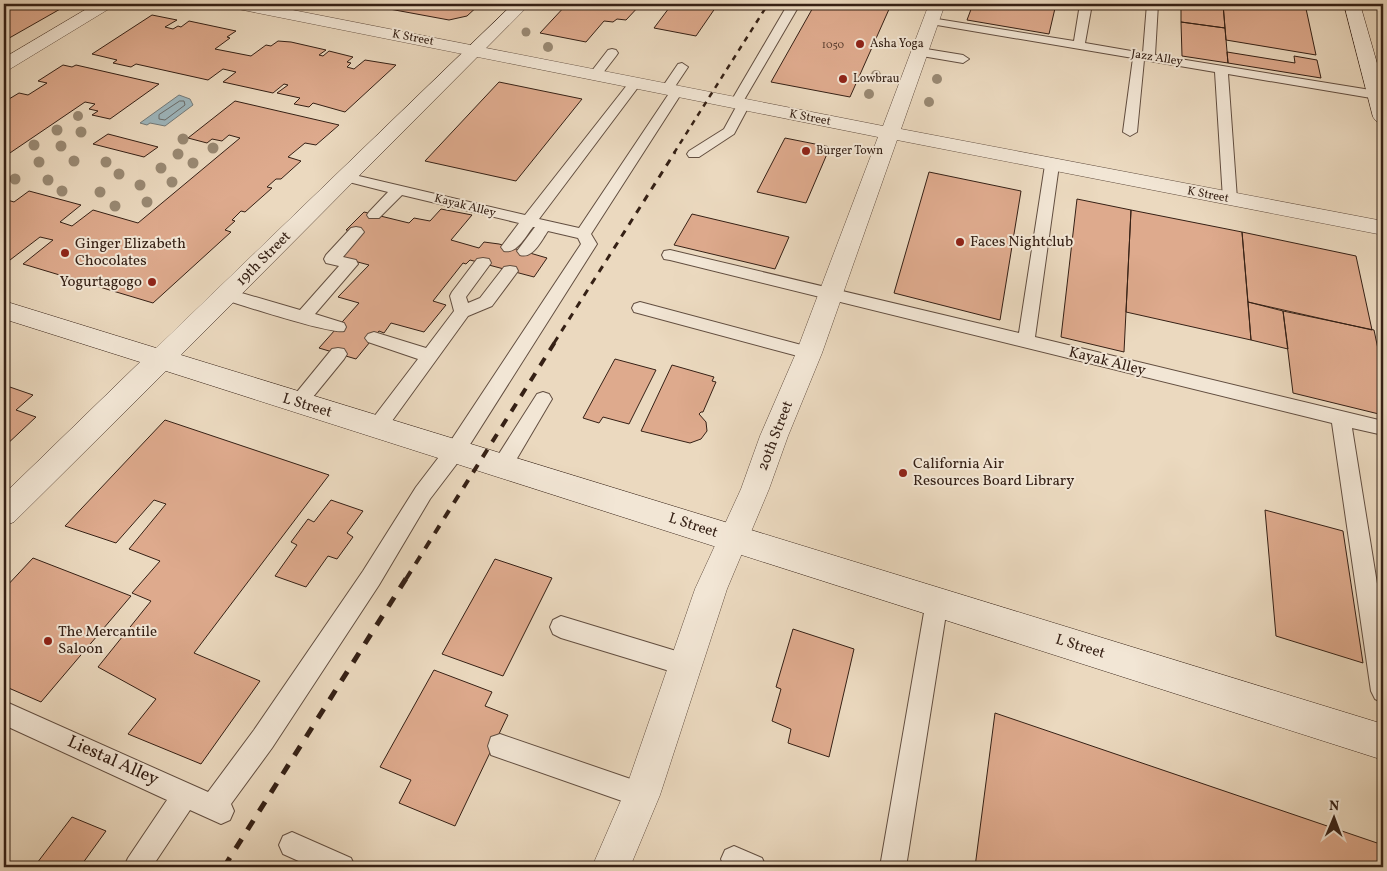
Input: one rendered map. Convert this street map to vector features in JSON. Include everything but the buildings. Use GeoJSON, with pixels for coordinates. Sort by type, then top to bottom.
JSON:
{"type":"FeatureCollection","features":[{"type":"Feature","properties":{"kind":"street"},"geometry":{"type":"LineString","coordinates":[[4,64],[106,4]]}},
{"type":"Feature","properties":{"kind":"street","name":"K Street"},"geometry":{"type":"LineString","coordinates":[[238,4],[740,104],[1383,228]]}},
{"type":"Feature","properties":{"kind":"street","name":"19th Street"},"geometry":{"type":"LineString","coordinates":[[4,513],[228,295],[522,4]]}},
{"type":"Feature","properties":{"kind":"street"},"geometry":{"type":"LineString","coordinates":[[1352,4],[1380,95],[1383,117]]}},
{"type":"Feature","properties":{"kind":"street","name":"20th Street"},"geometry":{"type":"LineString","coordinates":[[612,867],[642,795],[711,589],[756,489],[774,436],[809,353],[934,12]]}},
{"type":"Feature","properties":{"kind":"street","name":"L Street"},"geometry":{"type":"LineString","coordinates":[[4,310],[1383,742]]}},
{"type":"Feature","properties":{"kind":"lane"},"geometry":{"type":"LineString","coordinates":[[694,154],[729,131],[740,104],[794,4]]}},
{"type":"Feature","properties":{"kind":"lane"},"geometry":{"type":"LineString","coordinates":[[1079,45],[1086,4]]}},
{"type":"Feature","properties":{"kind":"lane"},"geometry":{"type":"LineString","coordinates":[[1130,132],[1153,4]]}},
{"type":"Feature","properties":{"kind":"lane","name":"Jazz Alley"},"geometry":{"type":"LineString","coordinates":[[934,12],[1079,45],[1380,95]]}},
{"type":"Feature","properties":{"kind":"lane"},"geometry":{"type":"LineString","coordinates":[[920,52],[963,59]]}},
{"type":"Feature","properties":{"kind":"lane"},"geometry":{"type":"LineString","coordinates":[[595,75],[612,54]]}},
{"type":"Feature","properties":{"kind":"lane"},"geometry":{"type":"LineString","coordinates":[[455,451],[589,244],[583,234],[672,90],[682,67]]}},
{"type":"Feature","properties":{"kind":"lane"},"geometry":{"type":"LineString","coordinates":[[1221,69],[1230,199]]}},
{"type":"Feature","properties":{"kind":"lane"},"geometry":{"type":"LineString","coordinates":[[504,246],[635,83]]}},
{"type":"Feature","properties":{"kind":"lane"},"geometry":{"type":"LineString","coordinates":[[1026,342],[1052,165]]}},
{"type":"Feature","properties":{"kind":"lane","name":"Kayak Alley"},"geometry":{"type":"LineString","coordinates":[[346,177],[398,190],[458,209],[524,220],[583,234]]}},
{"type":"Feature","properties":{"kind":"lane"},"geometry":{"type":"LineString","coordinates":[[374,214],[398,190]]}},
{"type":"Feature","properties":{"kind":"lane"},"geometry":{"type":"LineString","coordinates":[[525,251],[544,226]]}},
{"type":"Feature","properties":{"kind":"lane"},"geometry":{"type":"LineString","coordinates":[[303,317],[350,264],[332,259],[356,232]]}},
{"type":"Feature","properties":{"kind":"lane","name":"Kayak Alley"},"geometry":{"type":"LineString","coordinates":[[670,255],[1026,342],[1342,426],[1383,428]]}},
{"type":"Feature","properties":{"kind":"lane"},"geometry":{"type":"LineString","coordinates":[[462,312],[458,296],[489,265]]}},
{"type":"Feature","properties":{"kind":"lane"},"geometry":{"type":"LineString","coordinates":[[376,427],[462,312],[486,302],[510,271]]}},
{"type":"Feature","properties":{"kind":"lane"},"geometry":{"type":"LineString","coordinates":[[228,295],[338,327]]}},
{"type":"Feature","properties":{"kind":"lane"},"geometry":{"type":"LineString","coordinates":[[640,308],[809,353]]}},
{"type":"Feature","properties":{"kind":"lane"},"geometry":{"type":"LineString","coordinates":[[374,338],[430,356]]}},
{"type":"Feature","properties":{"kind":"lane"},"geometry":{"type":"LineString","coordinates":[[298,403],[338,354]]}},
{"type":"Feature","properties":{"kind":"lane"},"geometry":{"type":"LineString","coordinates":[[502,466],[543,399]]}},
{"type":"Feature","properties":{"kind":"lane"},"geometry":{"type":"LineString","coordinates":[[1321,427],[1342,426],[1383,691]]}},
{"type":"Feature","properties":{"kind":"lane","name":"Liestal Alley"},"geometry":{"type":"LineString","coordinates":[[4,713],[217,809],[371,578],[423,493],[455,451]]}},
{"type":"Feature","properties":{"kind":"lane"},"geometry":{"type":"LineString","coordinates":[[893,867],[936,601]]}},
{"type":"Feature","properties":{"kind":"lane"},"geometry":{"type":"LineString","coordinates":[[561,627],[686,665]]}},
{"type":"Feature","properties":{"kind":"lane"},"geometry":{"type":"LineString","coordinates":[[500,746],[642,795]]}},
{"type":"Feature","properties":{"kind":"lane"},"geometry":{"type":"LineString","coordinates":[[138,867],[186,794]]}},
{"type":"Feature","properties":{"kind":"lane"},"geometry":{"type":"LineString","coordinates":[[292,845],[342,867]]}},
{"type":"Feature","properties":{"kind":"water"},"geometry":{"type":"Polygon","coordinates":[[[179,95],[190,99],[193,105],[165,126],[140,123],[179,95]]]}},
{"type":"Feature","properties":{"kind":"railway"},"geometry":{"type":"LineString","coordinates":[[674,153],[768,4]]}},
{"type":"Feature","properties":{"kind":"railway"},"geometry":{"type":"LineString","coordinates":[[554,343],[675,152]]}},
{"type":"Feature","properties":{"kind":"railway"},"geometry":{"type":"LineString","coordinates":[[406,579],[555,342]]}},
{"type":"Feature","properties":{"kind":"railway"},"geometry":{"type":"LineString","coordinates":[[224,867],[407,577]]}},
{"type":"Feature","properties":{"kind":"place","name":"Asha Yoga"},"geometry":{"type":"Point","coordinates":[860,44]}},
{"type":"Feature","properties":{"kind":"place","name":"Lowbrau"},"geometry":{"type":"Point","coordinates":[843,79]}},
{"type":"Feature","properties":{"kind":"place","name":"Burger Town"},"geometry":{"type":"Point","coordinates":[806,151]}},
{"type":"Feature","properties":{"kind":"place","name":"Faces Nightclub"},"geometry":{"type":"Point","coordinates":[960,242]}},
{"type":"Feature","properties":{"kind":"place","name":"Ginger Elizabeth Chocolates"},"geometry":{"type":"Point","coordinates":[65,253]}},
{"type":"Feature","properties":{"kind":"place","name":"Yogurtagogo"},"geometry":{"type":"Point","coordinates":[152,282]}},
{"type":"Feature","properties":{"kind":"place","name":"California Air Resources Board Library"},"geometry":{"type":"Point","coordinates":[903,473]}},
{"type":"Feature","properties":{"kind":"place","name":"The Mercantile Saloon"},"geometry":{"type":"Point","coordinates":[48,641]}}]}
